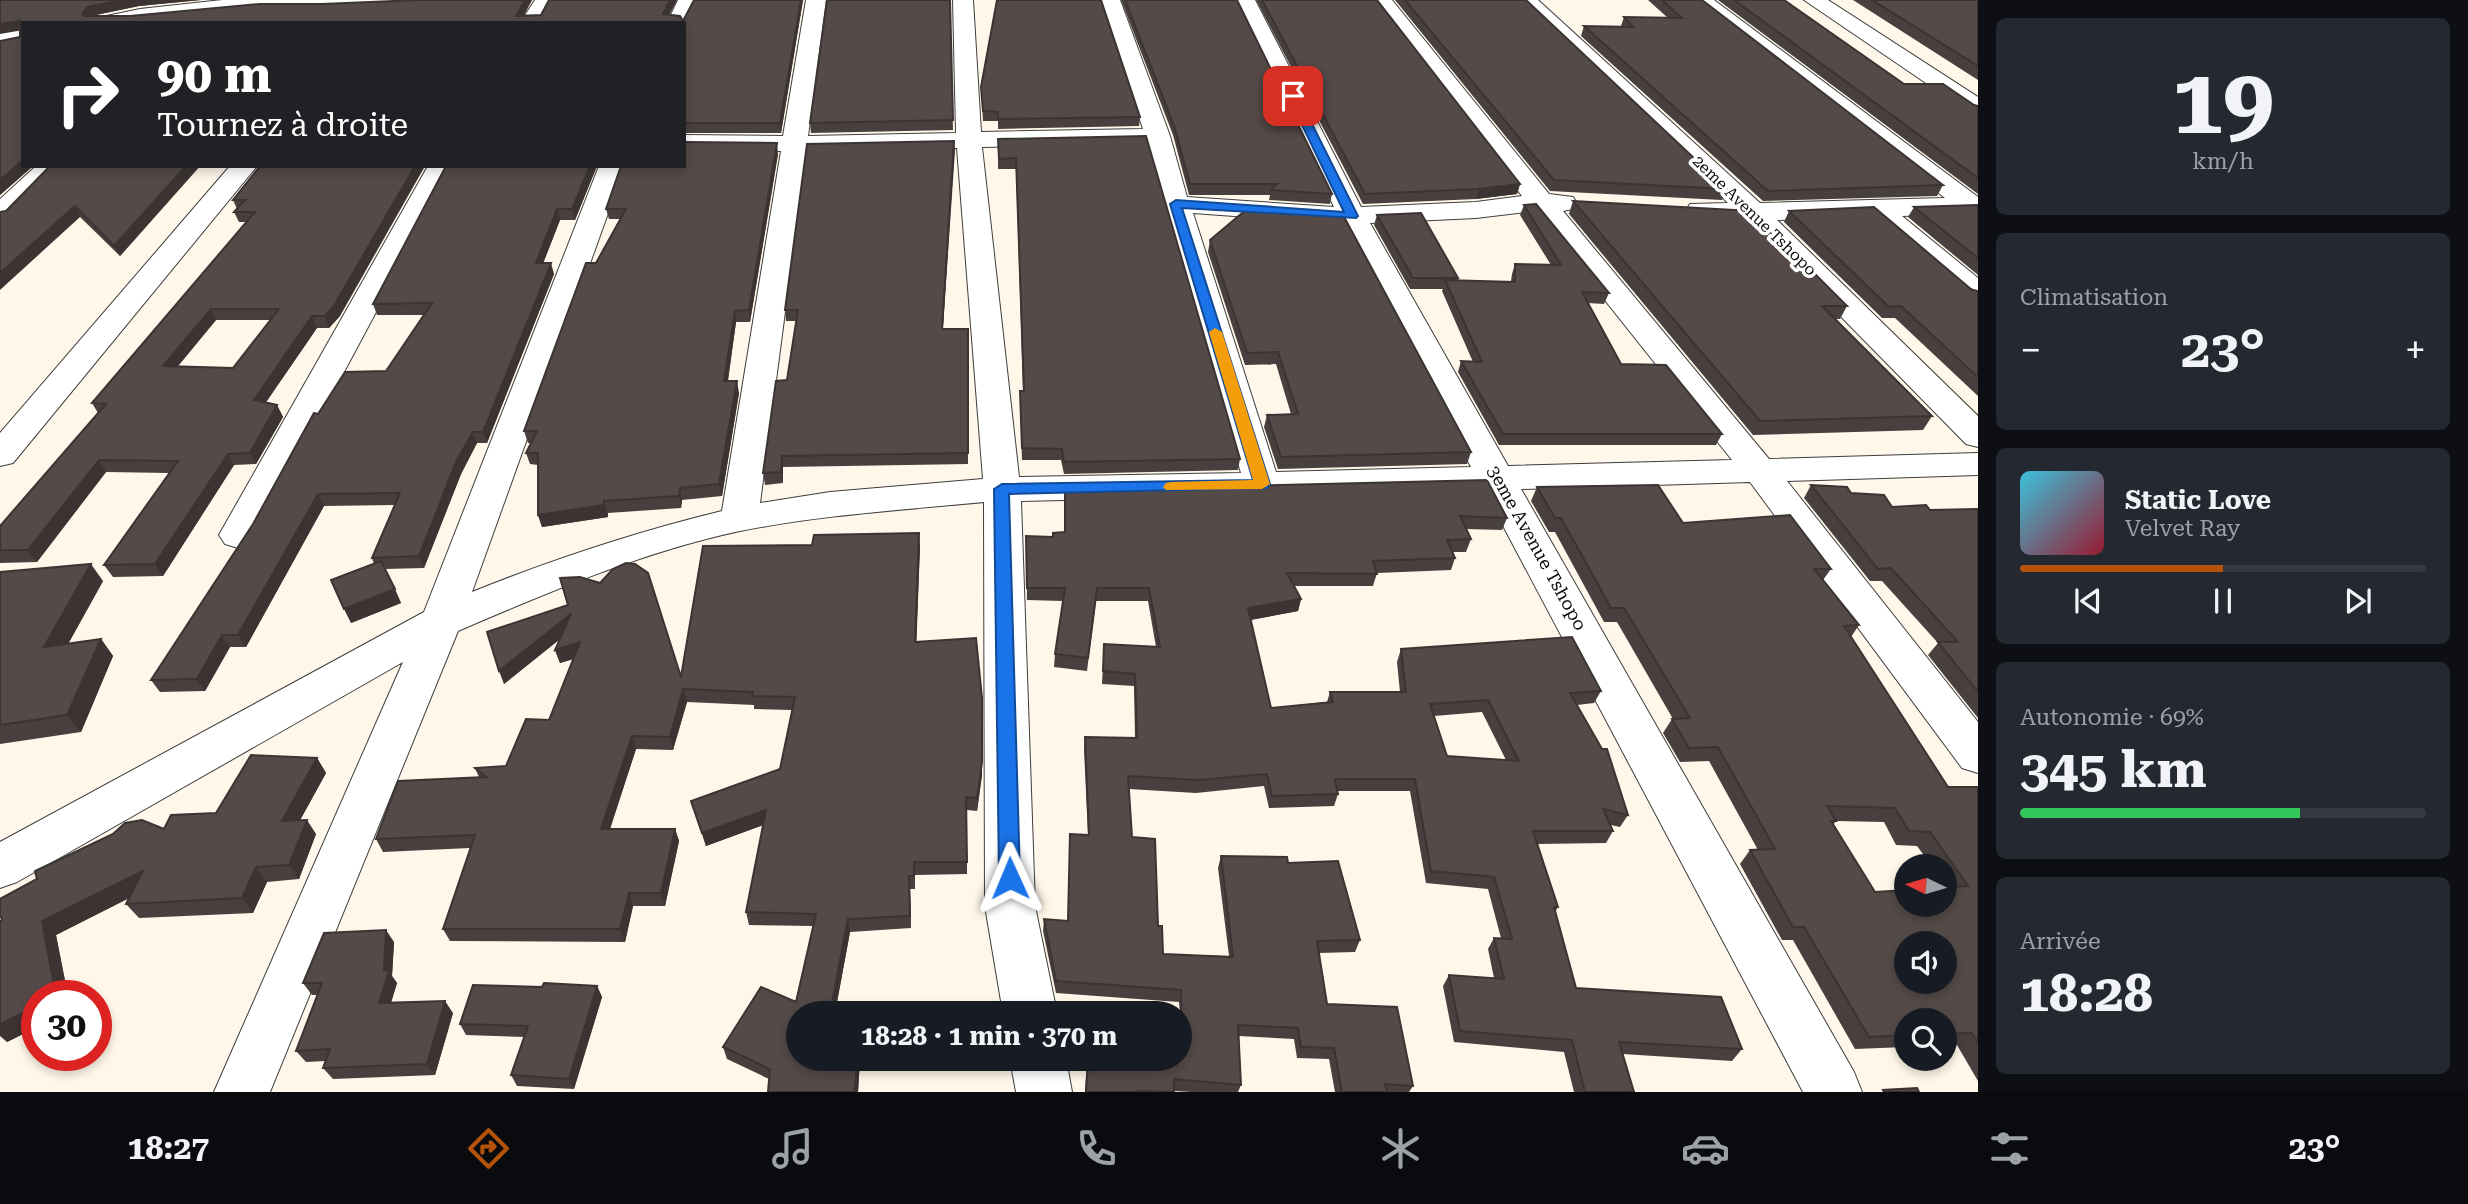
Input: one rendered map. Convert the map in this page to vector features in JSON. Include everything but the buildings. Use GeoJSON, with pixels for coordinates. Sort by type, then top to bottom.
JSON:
{"type":"FeatureCollection","features":[{"type":"Feature","properties":{"kind":"street"},"geometry":{"type":"LineString","coordinates":[[110,21],[210,0]]}},
{"type":"Feature","properties":{"kind":"street"},"geometry":{"type":"LineString","coordinates":[[371,21],[388,0]]}},
{"type":"Feature","properties":{"kind":"street"},"geometry":{"type":"LineString","coordinates":[[96,21],[260,2],[428,0]]}},
{"type":"Feature","properties":{"kind":"street"},"geometry":{"type":"LineString","coordinates":[[531,21],[545,0]]}},
{"type":"Feature","properties":{"kind":"street"},"geometry":{"type":"LineString","coordinates":[[678,21],[688,0]]}},
{"type":"Feature","properties":{"kind":"street"},"geometry":{"type":"LineString","coordinates":[[738,519],[816,0]]}},
{"type":"Feature","properties":{"kind":"street"},"geometry":{"type":"LineString","coordinates":[[963,0],[969,140],[1002,489],[1010,906],[1028,1001]]}},
{"type":"Feature","properties":{"kind":"street"},"geometry":{"type":"LineString","coordinates":[[1110,0],[1158,136],[1176,204],[1262,484]]}},
{"type":"Feature","properties":{"kind":"street","name":"3eme Avenue Tshopo"},"geometry":{"type":"LineString","coordinates":[[1245,0],[1352,216],[1499,478],[1834,1092]]}},
{"type":"Feature","properties":{"kind":"street"},"geometry":{"type":"LineString","coordinates":[[1381,0],[1761,472],[1978,755]]}},
{"type":"Feature","properties":{"kind":"street","name":"2eme Avenue Tshopo"},"geometry":{"type":"LineString","coordinates":[[1526,0],[1755,213],[1978,436]]}},
{"type":"Feature","properties":{"kind":"street"},"geometry":{"type":"LineString","coordinates":[[1701,0],[1975,205]]}},
{"type":"Feature","properties":{"kind":"street"},"geometry":{"type":"LineString","coordinates":[[1814,0],[1978,108]]}},
{"type":"Feature","properties":{"kind":"street"},"geometry":{"type":"LineString","coordinates":[[0,41],[21,36]]}},
{"type":"Feature","properties":{"kind":"street"},"geometry":{"type":"LineString","coordinates":[[686,142],[794,144],[1158,136]]}},
{"type":"Feature","properties":{"kind":"street"},"geometry":{"type":"LineString","coordinates":[[0,214],[49,168]]}},
{"type":"Feature","properties":{"kind":"street"},"geometry":{"type":"LineString","coordinates":[[6,442],[242,168]]}},
{"type":"Feature","properties":{"kind":"street"},"geometry":{"type":"LineString","coordinates":[[238,535],[440,168]]}},
{"type":"Feature","properties":{"kind":"street"},"geometry":{"type":"LineString","coordinates":[[242,1092],[441,621],[611,168]]}},
{"type":"Feature","properties":{"kind":"street"},"geometry":{"type":"LineString","coordinates":[[1176,204],[1352,216],[1476,210],[1543,202],[1583,204]]}},
{"type":"Feature","properties":{"kind":"street"},"geometry":{"type":"LineString","coordinates":[[1676,209],[1755,213],[1975,205]]}},
{"type":"Feature","properties":{"kind":"street"},"geometry":{"type":"LineString","coordinates":[[1875,207],[1978,293]]}},
{"type":"Feature","properties":{"kind":"street"},"geometry":{"type":"LineString","coordinates":[[0,867],[441,621],[565,570],[645,543],[738,519],[830,504],[1002,489],[1761,472],[1978,464]]}},
{"type":"Feature","properties":{"kind":"street"},"geometry":{"type":"LineString","coordinates":[[1040,1071],[1044,1092]]}},
{"type":"Feature","properties":{"kind":"slow traffic"},"geometry":{"type":"LineString","coordinates":[[1171,487],[1262,484],[1215,332]]}},
{"type":"Feature","properties":{"kind":"route"},"geometry":{"type":"LineString","coordinates":[[1010,878],[1002,489],[1262,484],[1176,204],[1352,216],[1293,96]]}}]}
